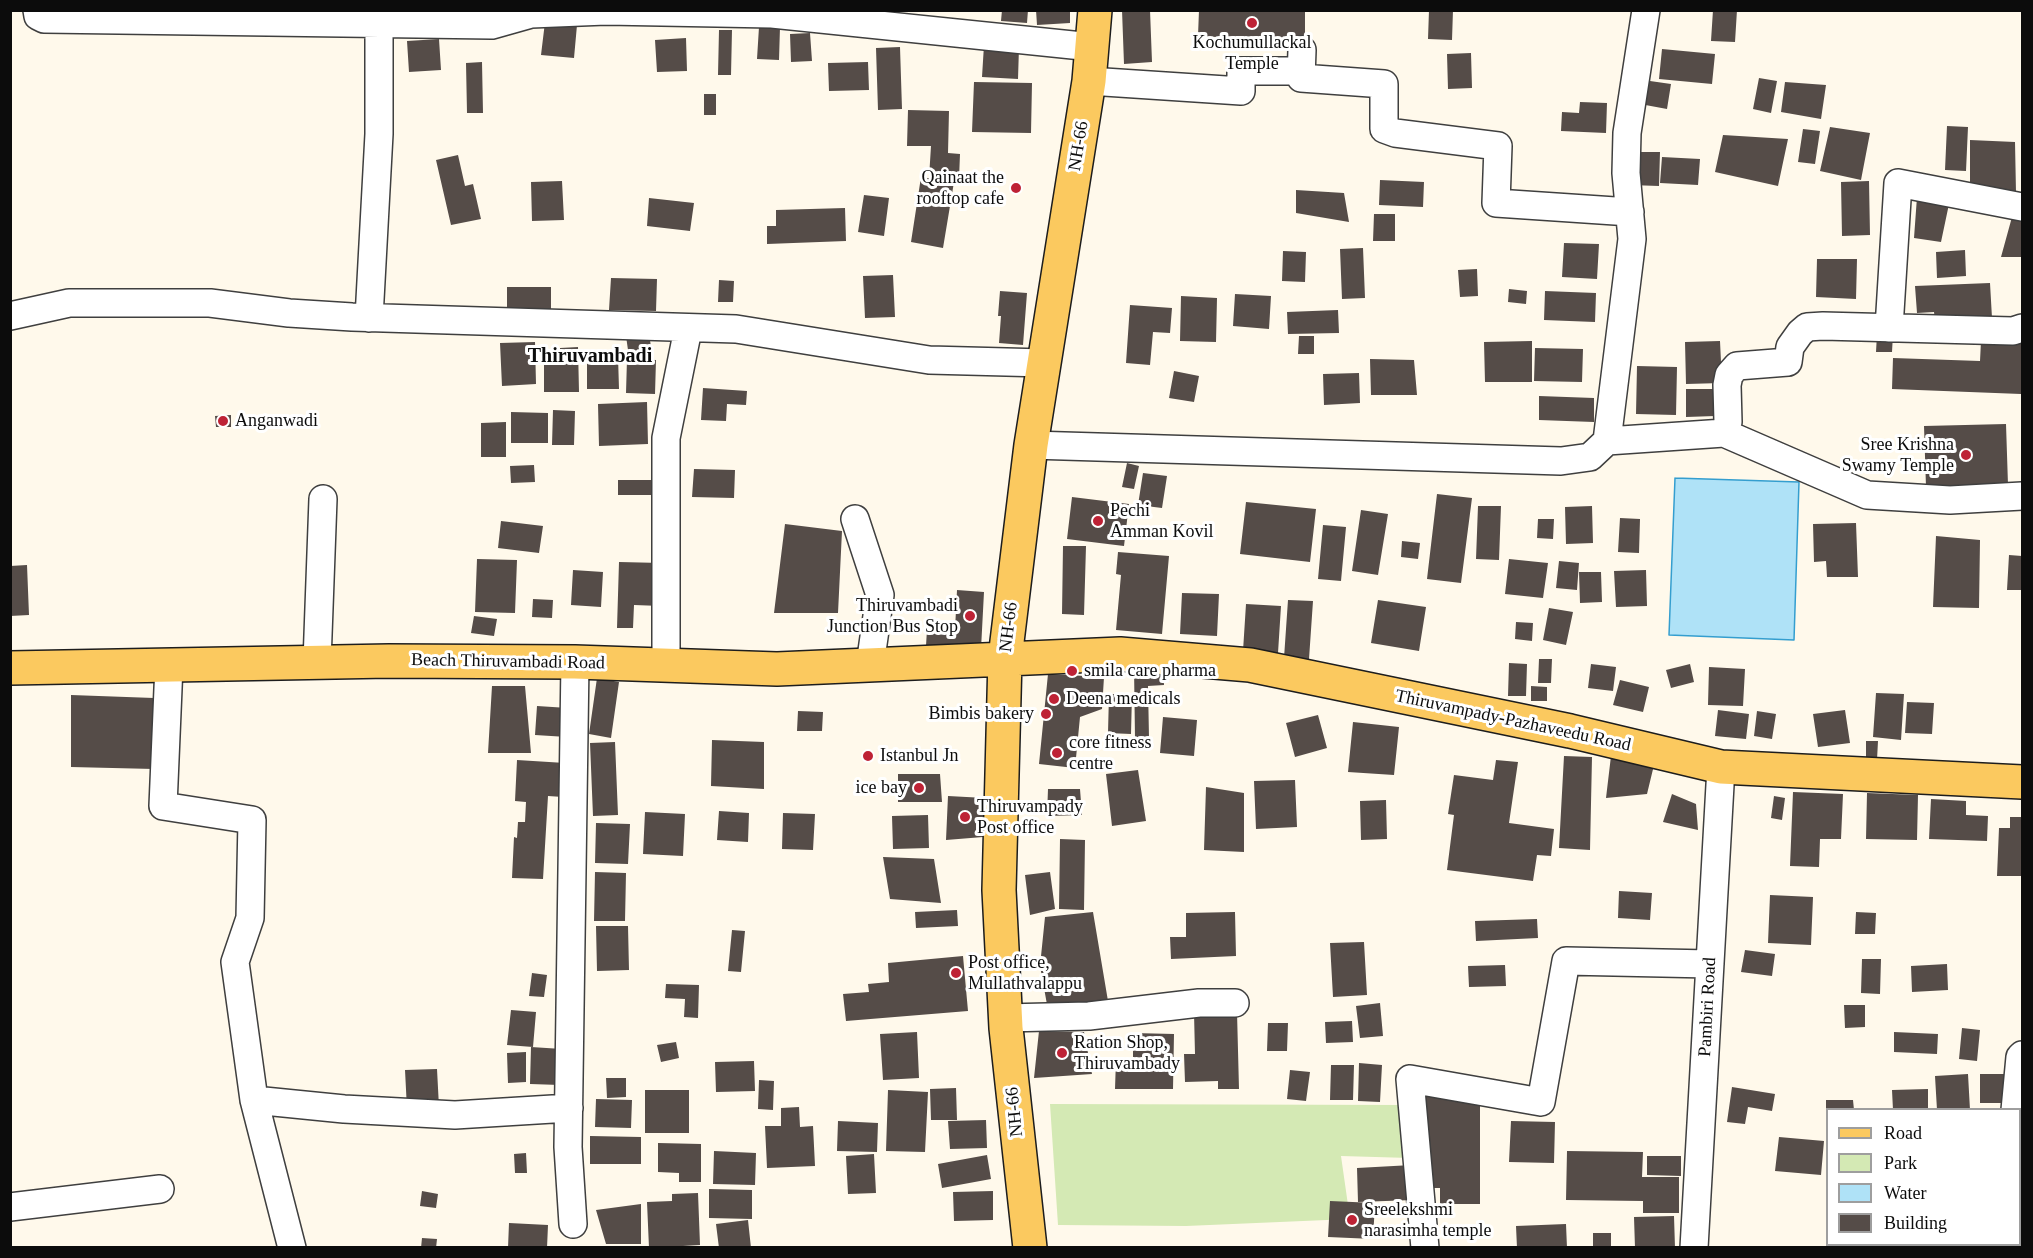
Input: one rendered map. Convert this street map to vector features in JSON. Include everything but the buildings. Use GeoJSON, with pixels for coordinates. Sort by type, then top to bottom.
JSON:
{"type":"FeatureCollection","features":[{"type":"Feature","properties":{"kind":"main road","name":"NH-66"},"geometry":{"type":"LineString","coordinates":[[1030,1248],[1005,1018],[999,890],[1005,658],[1031,445],[1089,81],[1095,10]]}},
{"type":"Feature","properties":{"kind":"main road","name":"Thiruvampady-Pazhaveedu Road"},"geometry":{"type":"LineString","coordinates":[[1005,658],[1120,654],[1250,665],[1570,731],[1721,767],[2022,782]]}},
{"type":"Feature","properties":{"kind":"main road","name":"Beach Thiruvambadi Road"},"geometry":{"type":"LineString","coordinates":[[10,668],[317,662],[575,662],[777,669],[1005,658]]}},
{"type":"Feature","properties":{"kind":"street"},"geometry":{"type":"LineString","coordinates":[[37,10],[38,16],[44,19],[492,25],[531,14],[606,11],[772,14],[1092,47]]}},
{"type":"Feature","properties":{"kind":"street"},"geometry":{"type":"LineString","coordinates":[[1607,441],[1632,239],[1626,173],[1627,133],[1646,10]]}},
{"type":"Feature","properties":{"kind":"street"},"geometry":{"type":"LineString","coordinates":[[369,318],[379,134],[379,24]]}},
{"type":"Feature","properties":{"kind":"street"},"geometry":{"type":"LineString","coordinates":[[1089,81],[1241,91],[1241,71],[1302,60],[1301,78],[1384,84],[1384,129],[1395,133],[1498,146],[1496,203],[1630,212]]}},
{"type":"Feature","properties":{"kind":"street"},"geometry":{"type":"LineString","coordinates":[[1889,328],[1898,183],[2022,207]]}},
{"type":"Feature","properties":{"kind":"street"},"geometry":{"type":"LineString","coordinates":[[10,316],[69,303],[210,303],[289,313],[369,318],[736,330],[929,360],[1045,363]]}},
{"type":"Feature","properties":{"kind":"street"},"geometry":{"type":"LineString","coordinates":[[1724,433],[1728,422],[1729,375],[1737,366],[1788,362],[1790,347],[1807,327],[2013,331],[2022,328]]}},
{"type":"Feature","properties":{"kind":"street"},"geometry":{"type":"LineString","coordinates":[[666,665],[666,438],[688,329]]}},
{"type":"Feature","properties":{"kind":"street"},"geometry":{"type":"LineString","coordinates":[[1031,445],[1561,461],[1590,457],[1607,441],[1724,433],[1867,495],[1950,500],[2022,496]]}},
{"type":"Feature","properties":{"kind":"street"},"geometry":{"type":"LineString","coordinates":[[317,662],[323,500]]}},
{"type":"Feature","properties":{"kind":"street"},"geometry":{"type":"LineString","coordinates":[[855,519],[880,595],[870,665]]}},
{"type":"Feature","properties":{"kind":"street"},"geometry":{"type":"LineString","coordinates":[[573,1224],[568,1147],[575,662]]}},
{"type":"Feature","properties":{"kind":"street"},"geometry":{"type":"LineString","coordinates":[[169,665],[163,806],[252,820],[250,918],[235,962],[254,1100],[292,1248]]}},
{"type":"Feature","properties":{"kind":"street","name":"Pambiri Road"},"geometry":{"type":"LineString","coordinates":[[1694,1248],[1721,767]]}},
{"type":"Feature","properties":{"kind":"street"},"geometry":{"type":"LineString","coordinates":[[1425,1248],[1410,1079],[1541,1102],[1566,961],[1710,964]]}},
{"type":"Feature","properties":{"kind":"street"},"geometry":{"type":"LineString","coordinates":[[1005,1018],[1089,1016],[1199,1003],[1235,1003]]}},
{"type":"Feature","properties":{"kind":"street"},"geometry":{"type":"LineString","coordinates":[[2015,1108],[2022,1055]]}},
{"type":"Feature","properties":{"kind":"street"},"geometry":{"type":"LineString","coordinates":[[254,1100],[344,1109],[455,1116],[569,1108]]}},
{"type":"Feature","properties":{"kind":"street"},"geometry":{"type":"LineString","coordinates":[[10,1207],[160,1189]]}},
{"type":"Feature","properties":{"kind":"green space"},"geometry":{"type":"Polygon","coordinates":[[[1050,1104],[1405,1105],[1410,1158],[1341,1156],[1350,1219],[1186,1226],[1058,1225],[1050,1104]]]}},
{"type":"Feature","properties":{"kind":"water"},"geometry":{"type":"Polygon","coordinates":[[[1675,478],[1799,482],[1794,640],[1669,635],[1675,478]]]}},
{"type":"Feature","properties":{"kind":"place","name":"Kochumullackal Temple"},"geometry":{"type":"Point","coordinates":[1252,23]}},
{"type":"Feature","properties":{"kind":"place","name":"Qainaat the rooftop cafe"},"geometry":{"type":"Point","coordinates":[1016,188]}},
{"type":"Feature","properties":{"kind":"place","name":"Anganwadi"},"geometry":{"type":"Point","coordinates":[223,421]}},
{"type":"Feature","properties":{"kind":"place","name":"Sree Krishna Swamy Temple"},"geometry":{"type":"Point","coordinates":[1966,455]}},
{"type":"Feature","properties":{"kind":"place","name":"Pechi Amman Kovil"},"geometry":{"type":"Point","coordinates":[1098,521]}},
{"type":"Feature","properties":{"kind":"place","name":"Thiruvambadi Junction Bus Stop"},"geometry":{"type":"Point","coordinates":[970,616]}},
{"type":"Feature","properties":{"kind":"place","name":"smila care pharma"},"geometry":{"type":"Point","coordinates":[1072,671]}},
{"type":"Feature","properties":{"kind":"place","name":"Deena medicals"},"geometry":{"type":"Point","coordinates":[1054,699]}},
{"type":"Feature","properties":{"kind":"place","name":"Bimbis bakery"},"geometry":{"type":"Point","coordinates":[1046,714]}},
{"type":"Feature","properties":{"kind":"place","name":"core fitness centre"},"geometry":{"type":"Point","coordinates":[1057,753]}},
{"type":"Feature","properties":{"kind":"place","name":"Istanbul Jn"},"geometry":{"type":"Point","coordinates":[868,756]}},
{"type":"Feature","properties":{"kind":"place","name":"ice bay"},"geometry":{"type":"Point","coordinates":[919,788]}},
{"type":"Feature","properties":{"kind":"place","name":"Thiruvampady Post office"},"geometry":{"type":"Point","coordinates":[965,817]}},
{"type":"Feature","properties":{"kind":"place","name":"Post office, Mullathvalappu"},"geometry":{"type":"Point","coordinates":[956,973]}},
{"type":"Feature","properties":{"kind":"place","name":"Ration Shop, Thiruvambady"},"geometry":{"type":"Point","coordinates":[1062,1053]}},
{"type":"Feature","properties":{"kind":"place","name":"Sreelekshmi narasimha temple"},"geometry":{"type":"Point","coordinates":[1352,1220]}},
{"type":"Feature","properties":{"kind":"district","name":"Thiruvambadi"},"geometry":{"type":"Point","coordinates":[590,357]}}]}
